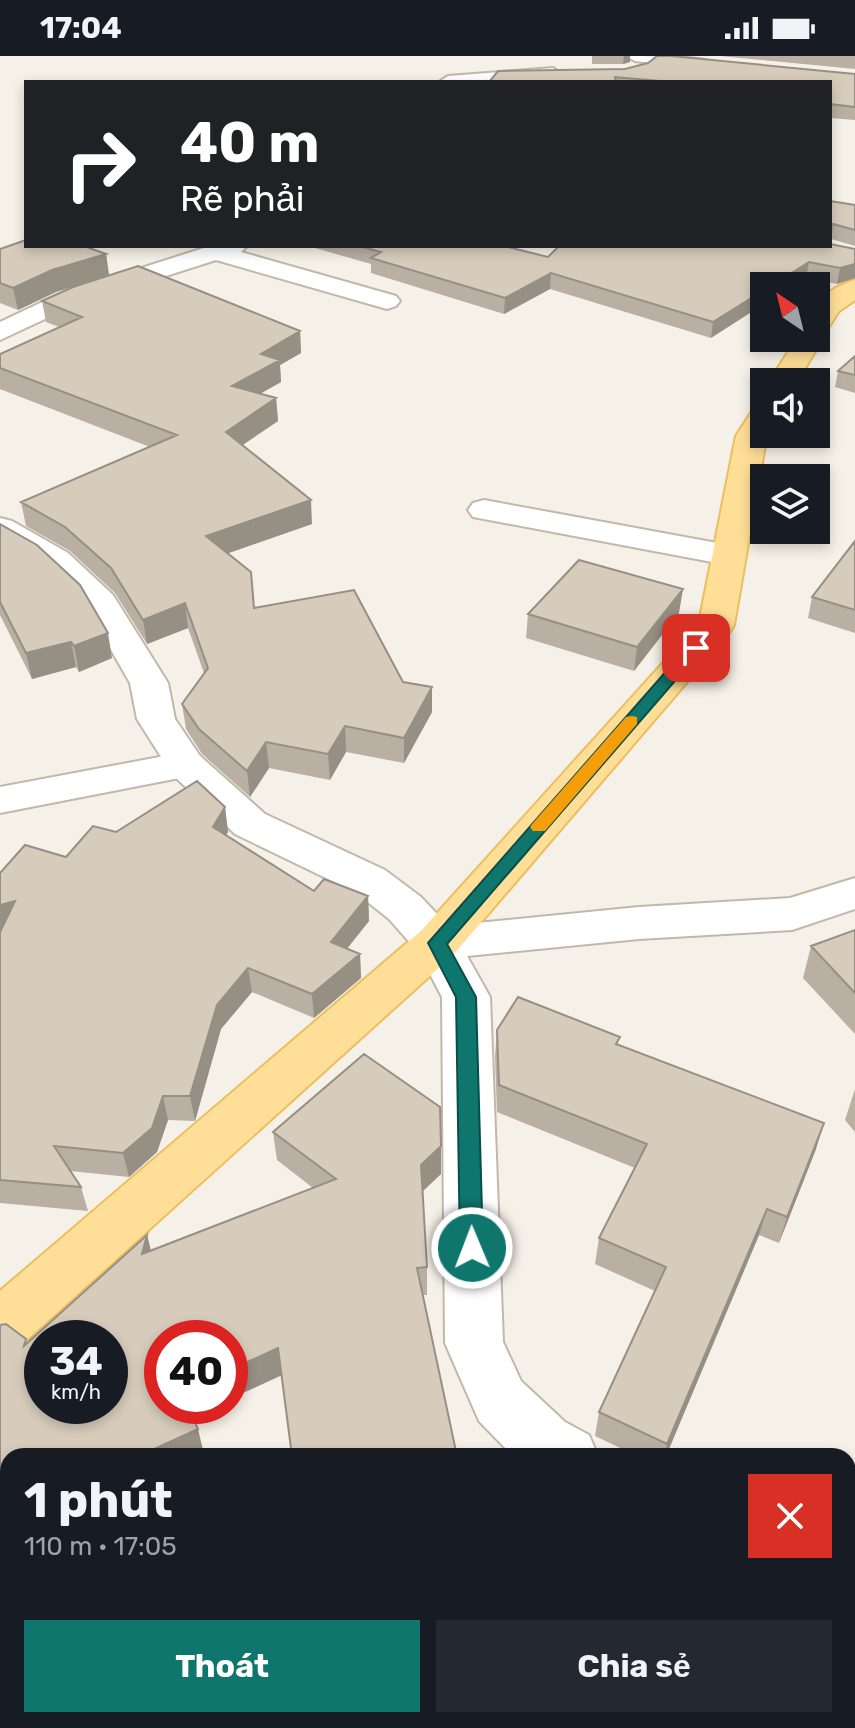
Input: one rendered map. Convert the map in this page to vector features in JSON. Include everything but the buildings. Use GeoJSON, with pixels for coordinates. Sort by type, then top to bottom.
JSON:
{"type":"FeatureCollection","features":[{"type":"Feature","properties":{"kind":"main road"},"geometry":{"type":"LineString","coordinates":[[830,305],[855,288]]}},
{"type":"Feature","properties":{"kind":"main road"},"geometry":{"type":"LineString","coordinates":[[0,1327],[437,943],[716,625],[750,441]]}},
{"type":"Feature","properties":{"kind":"street"},"geometry":{"type":"LineString","coordinates":[[624,73],[640,69],[643,57],[727,67]]}},
{"type":"Feature","properties":{"kind":"street"},"geometry":{"type":"LineString","coordinates":[[474,80],[566,73]]}},
{"type":"Feature","properties":{"kind":"street"},"geometry":{"type":"LineString","coordinates":[[0,332],[66,300],[225,249],[387,301]]}},
{"type":"Feature","properties":{"kind":"street"},"geometry":{"type":"LineString","coordinates":[[484,510],[728,555]]}},
{"type":"Feature","properties":{"kind":"street"},"geometry":{"type":"LineString","coordinates":[[0,528],[56,560],[101,602],[149,683],[156,719],[186,765],[250,824],[370,881],[405,908],[437,943],[466,997],[474,1343],[500,1401],[543,1443],[552,1448]]}},
{"type":"Feature","properties":{"kind":"street"},"geometry":{"type":"LineString","coordinates":[[0,800],[186,765]]}},
{"type":"Feature","properties":{"kind":"street"},"geometry":{"type":"LineString","coordinates":[[437,943],[639,923],[792,914],[855,893]]}},
{"type":"Feature","properties":{"kind":"slow traffic"},"geometry":{"type":"LineString","coordinates":[[539,827],[632,721]]}},
{"type":"Feature","properties":{"kind":"route"},"geometry":{"type":"LineString","coordinates":[[472,1248],[466,997],[437,943],[696,648]]}}]}
